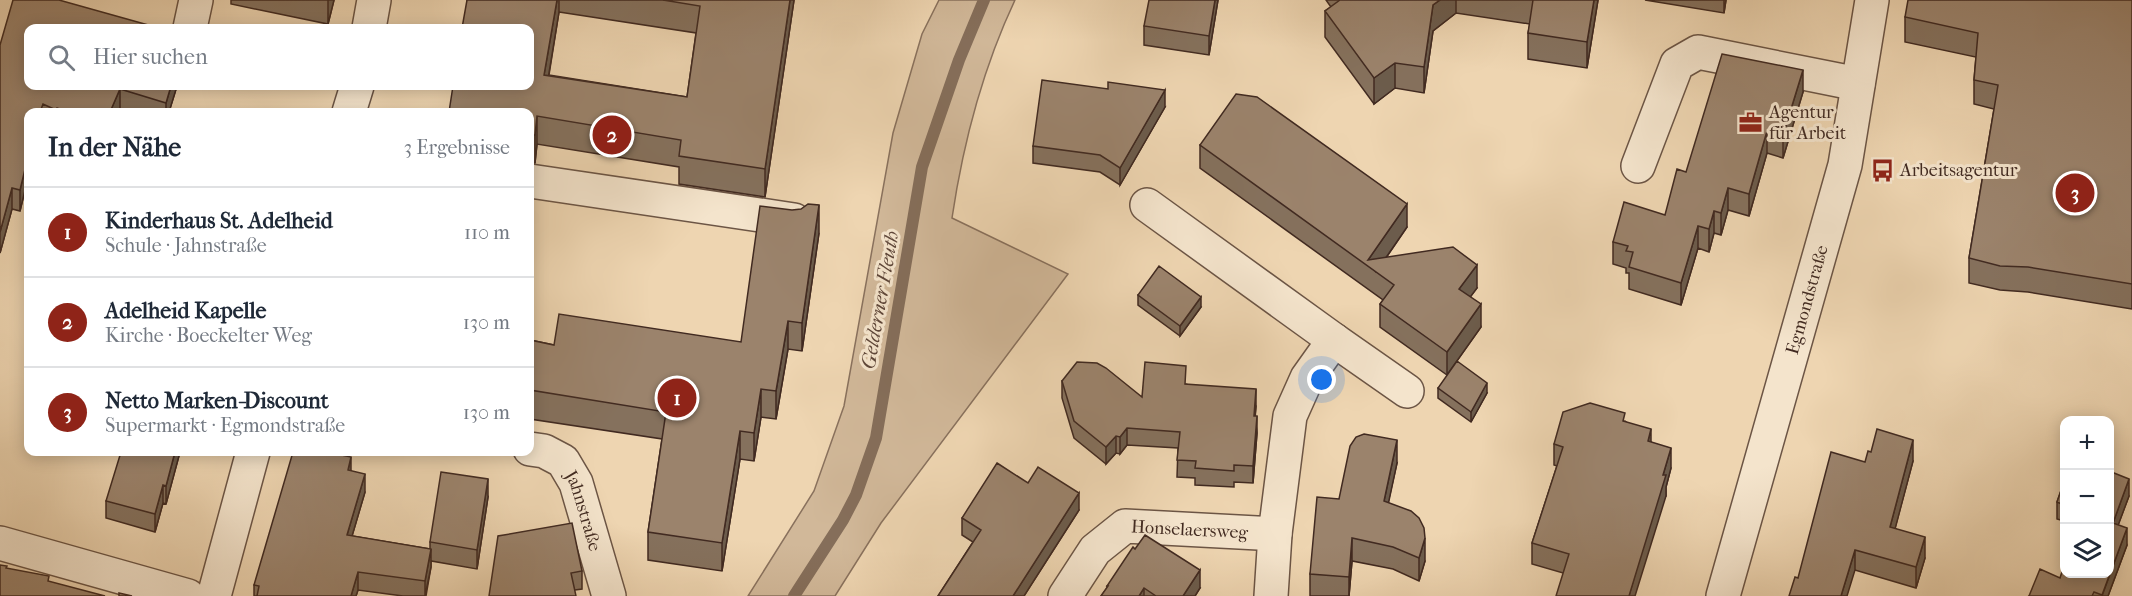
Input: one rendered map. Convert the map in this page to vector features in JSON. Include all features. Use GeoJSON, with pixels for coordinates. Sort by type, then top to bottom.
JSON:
{"type":"FeatureCollection","features":[{"type":"Feature","properties":{"kind":"street"},"geometry":{"type":"LineString","coordinates":[[191,24],[195,0]]}},
{"type":"Feature","properties":{"kind":"street"},"geometry":{"type":"LineString","coordinates":[[370,24],[374,0]]}},
{"type":"Feature","properties":{"kind":"street","name":"Egmondstraße"},"geometry":{"type":"LineString","coordinates":[[1723,596],[1845,165],[1872,0]]}},
{"type":"Feature","properties":{"kind":"street"},"geometry":{"type":"LineString","coordinates":[[1638,166],[1677,64],[1698,52],[1858,84]]}},
{"type":"Feature","properties":{"kind":"street"},"geometry":{"type":"LineString","coordinates":[[350,108],[356,90]]}},
{"type":"Feature","properties":{"kind":"street"},"geometry":{"type":"LineString","coordinates":[[534,182],[794,220]]}},
{"type":"Feature","properties":{"kind":"street"},"geometry":{"type":"LineString","coordinates":[[1147,205],[1407,391]]}},
{"type":"Feature","properties":{"kind":"street","name":"Honselaersweg"},"geometry":{"type":"LineString","coordinates":[[1271,596],[1275,534],[1290,416],[1307,378],[1334,340]]}},
{"type":"Feature","properties":{"kind":"street","name":"Jahnstraße"},"geometry":{"type":"LineString","coordinates":[[534,450],[544,451],[563,461],[576,483],[609,596]]}},
{"type":"Feature","properties":{"kind":"street"},"geometry":{"type":"LineString","coordinates":[[214,596],[252,456]]}},
{"type":"Feature","properties":{"kind":"street","name":"Honselaersweg"},"geometry":{"type":"LineString","coordinates":[[1065,596],[1095,549],[1125,526],[1275,534]]}},
{"type":"Feature","properties":{"kind":"street"},"geometry":{"type":"LineString","coordinates":[[0,543],[188,596]]}},
{"type":"Feature","properties":{"kind":"shaded area"},"geometry":{"type":"Polygon","coordinates":[[[939,0],[1015,0],[993,52],[968,134],[952,218],[1068,274],[881,523],[835,596],[748,596],[814,491],[844,406],[893,133],[922,34],[939,0]]]}},
{"type":"Feature","properties":{"kind":"building"},"geometry":{"type":"Polygon","coordinates":[[[13,0],[59,0],[145,24],[24,24],[24,90],[120,90],[112,108],[52,108],[43,104],[42,108],[24,108],[24,174],[20,190],[12,188],[0,232],[0,45],[13,0]]]}},
{"type":"Feature","properties":{"kind":"building"},"geometry":{"type":"Polygon","coordinates":[[[467,0],[557,0],[544,75],[687,97],[700,6],[663,0],[790,0],[765,169],[679,156],[681,140],[537,116],[534,135],[534,108],[450,108],[452,90],[534,90],[534,24],[463,24],[467,0]]]}},
{"type":"Feature","properties":{"kind":"building"},"geometry":{"type":"Polygon","coordinates":[[[1149,0],[1215,0],[1209,36],[1144,26],[1149,0]]]}},
{"type":"Feature","properties":{"kind":"building"},"geometry":{"type":"Polygon","coordinates":[[[1340,0],[1440,0],[1433,5],[1424,67],[1395,63],[1374,78],[1325,11],[1340,0]]]}},
{"type":"Feature","properties":{"kind":"building"},"geometry":{"type":"Polygon","coordinates":[[[1533,0],[1594,0],[1587,42],[1528,33],[1533,0]]]}},
{"type":"Feature","properties":{"kind":"building"},"geometry":{"type":"Polygon","coordinates":[[[1908,0],[2132,0],[2132,284],[2028,267],[2000,266],[1969,258],[1998,85],[1974,80],[1978,33],[1905,17],[1908,0]]]}},
{"type":"Feature","properties":{"kind":"building"},"geometry":{"type":"Polygon","coordinates":[[[1722,54],[1803,70],[1783,135],[1767,131],[1749,194],[1728,188],[1721,213],[1714,211],[1709,229],[1698,226],[1681,283],[1629,267],[1633,252],[1626,251],[1628,246],[1613,242],[1624,202],[1665,215],[1677,169],[1686,172],[1722,54]]]}},
{"type":"Feature","properties":{"kind":"building"},"geometry":{"type":"Polygon","coordinates":[[[1042,80],[1108,89],[1108,82],[1165,90],[1120,168],[1100,155],[1033,146],[1042,80]]]}},
{"type":"Feature","properties":{"kind":"building"},"geometry":{"type":"Polygon","coordinates":[[[123,90],[170,90],[166,103],[123,90]]]}},
{"type":"Feature","properties":{"kind":"building"},"geometry":{"type":"Polygon","coordinates":[[[1236,94],[1257,97],[1407,204],[1368,260],[1453,247],[1477,265],[1459,289],[1481,304],[1447,352],[1380,304],[1394,285],[1200,145],[1236,94]]]}},
{"type":"Feature","properties":{"kind":"building"},"geometry":{"type":"Polygon","coordinates":[[[808,204],[819,205],[802,323],[788,321],[776,391],[761,389],[754,433],[740,431],[722,543],[648,532],[666,412],[534,391],[534,341],[554,345],[559,314],[741,342],[760,206],[801,209],[808,204]]]}},
{"type":"Feature","properties":{"kind":"building"},"geometry":{"type":"Polygon","coordinates":[[[1159,266],[1201,297],[1180,326],[1138,295],[1159,266]]]}},
{"type":"Feature","properties":{"kind":"building"},"geometry":{"type":"Polygon","coordinates":[[[1457,361],[1487,383],[1471,412],[1438,388],[1457,361]]]}},
{"type":"Feature","properties":{"kind":"building"},"geometry":{"type":"Polygon","coordinates":[[[1077,362],[1097,363],[1142,397],[1145,362],[1186,366],[1185,384],[1256,389],[1254,416],[1257,416],[1253,466],[1234,465],[1234,471],[1195,468],[1196,461],[1177,460],[1180,432],[1127,428],[1120,437],[1116,436],[1106,447],[1074,421],[1062,381],[1077,362]]]}},
{"type":"Feature","properties":{"kind":"building"},"geometry":{"type":"Polygon","coordinates":[[[1590,403],[1625,413],[1623,421],[1651,429],[1648,441],[1671,448],[1663,475],[1666,475],[1629,596],[1556,596],[1569,554],[1532,543],[1563,447],[1554,444],[1563,412],[1590,403]]]}},
{"type":"Feature","properties":{"kind":"building"},"geometry":{"type":"Polygon","coordinates":[[[1877,429],[1913,440],[1890,527],[1925,537],[1916,567],[1855,550],[1841,596],[1789,596],[1795,577],[1798,578],[1831,452],[1865,462],[1868,451],[1871,452],[1877,429]]]}},
{"type":"Feature","properties":{"kind":"building"},"geometry":{"type":"Polygon","coordinates":[[[1364,434],[1397,440],[1384,501],[1411,511],[1419,518],[1424,528],[1425,538],[1419,558],[1393,547],[1352,538],[1349,577],[1310,574],[1317,497],[1339,499],[1350,446],[1356,437],[1364,434]]]}},
{"type":"Feature","properties":{"kind":"building"},"geometry":{"type":"Polygon","coordinates":[[[120,456],[174,456],[155,514],[106,501],[120,456]]]}},
{"type":"Feature","properties":{"kind":"building"},"geometry":{"type":"Polygon","coordinates":[[[292,456],[351,457],[348,470],[365,474],[347,535],[431,549],[425,581],[358,572],[351,596],[257,596],[259,586],[254,585],[292,456]]]}},
{"type":"Feature","properties":{"kind":"building"},"geometry":{"type":"Polygon","coordinates":[[[997,463],[1028,483],[1038,467],[1079,493],[1013,596],[938,596],[981,530],[962,518],[997,463]]]}},
{"type":"Feature","properties":{"kind":"building"},"geometry":{"type":"Polygon","coordinates":[[[441,472],[488,479],[477,550],[430,542],[441,472]]]}},
{"type":"Feature","properties":{"kind":"building"},"geometry":{"type":"Polygon","coordinates":[[[2114,473],[2129,479],[2114,520],[2114,473]]]}},
{"type":"Feature","properties":{"kind":"building"},"geometry":{"type":"Polygon","coordinates":[[[572,523],[582,571],[571,573],[576,596],[489,596],[498,536],[572,523]]]}},
{"type":"Feature","properties":{"kind":"building"},"geometry":{"type":"Polygon","coordinates":[[[2114,523],[2127,528],[2114,563],[2114,523]]]}},
{"type":"Feature","properties":{"kind":"building"},"geometry":{"type":"Polygon","coordinates":[[[1145,535],[1200,570],[1183,596],[1156,596],[1144,588],[1139,596],[1101,596],[1133,547],[1135,549],[1145,535]]]}},
{"type":"Feature","properties":{"kind":"building"},"geometry":{"type":"Polygon","coordinates":[[[0,565],[49,576],[48,581],[105,596],[0,596],[0,565]]]}},
{"type":"Feature","properties":{"kind":"building"},"geometry":{"type":"Polygon","coordinates":[[[2040,569],[2060,578],[2108,578],[2102,595],[2094,592],[2092,596],[2029,596],[2040,569]]]}},
{"type":"Feature","properties":{"kind":"waterway","name":"Gelderner Fleuth"},"geometry":{"type":"LineString","coordinates":[[794,596],[843,520],[856,495],[876,438],[922,167],[959,60],[984,0]]}},
{"type":"Feature","properties":{"kind":"place","name":"Agentur für Arbeit"},"geometry":{"type":"Point","coordinates":[1751,122]}},
{"type":"Feature","properties":{"kind":"place","name":"Adelheid Kapelle"},"geometry":{"type":"Point","coordinates":[612,135]}},
{"type":"Feature","properties":{"kind":"place","name":"Arbeitsagentur"},"geometry":{"type":"Point","coordinates":[1882,170]}},
{"type":"Feature","properties":{"kind":"place","name":"Netto Marken-Discount"},"geometry":{"type":"Point","coordinates":[2075,193]}},
{"type":"Feature","properties":{"kind":"place","name":"Kinderhaus St. Adelheid"},"geometry":{"type":"Point","coordinates":[677,398]}}]}
